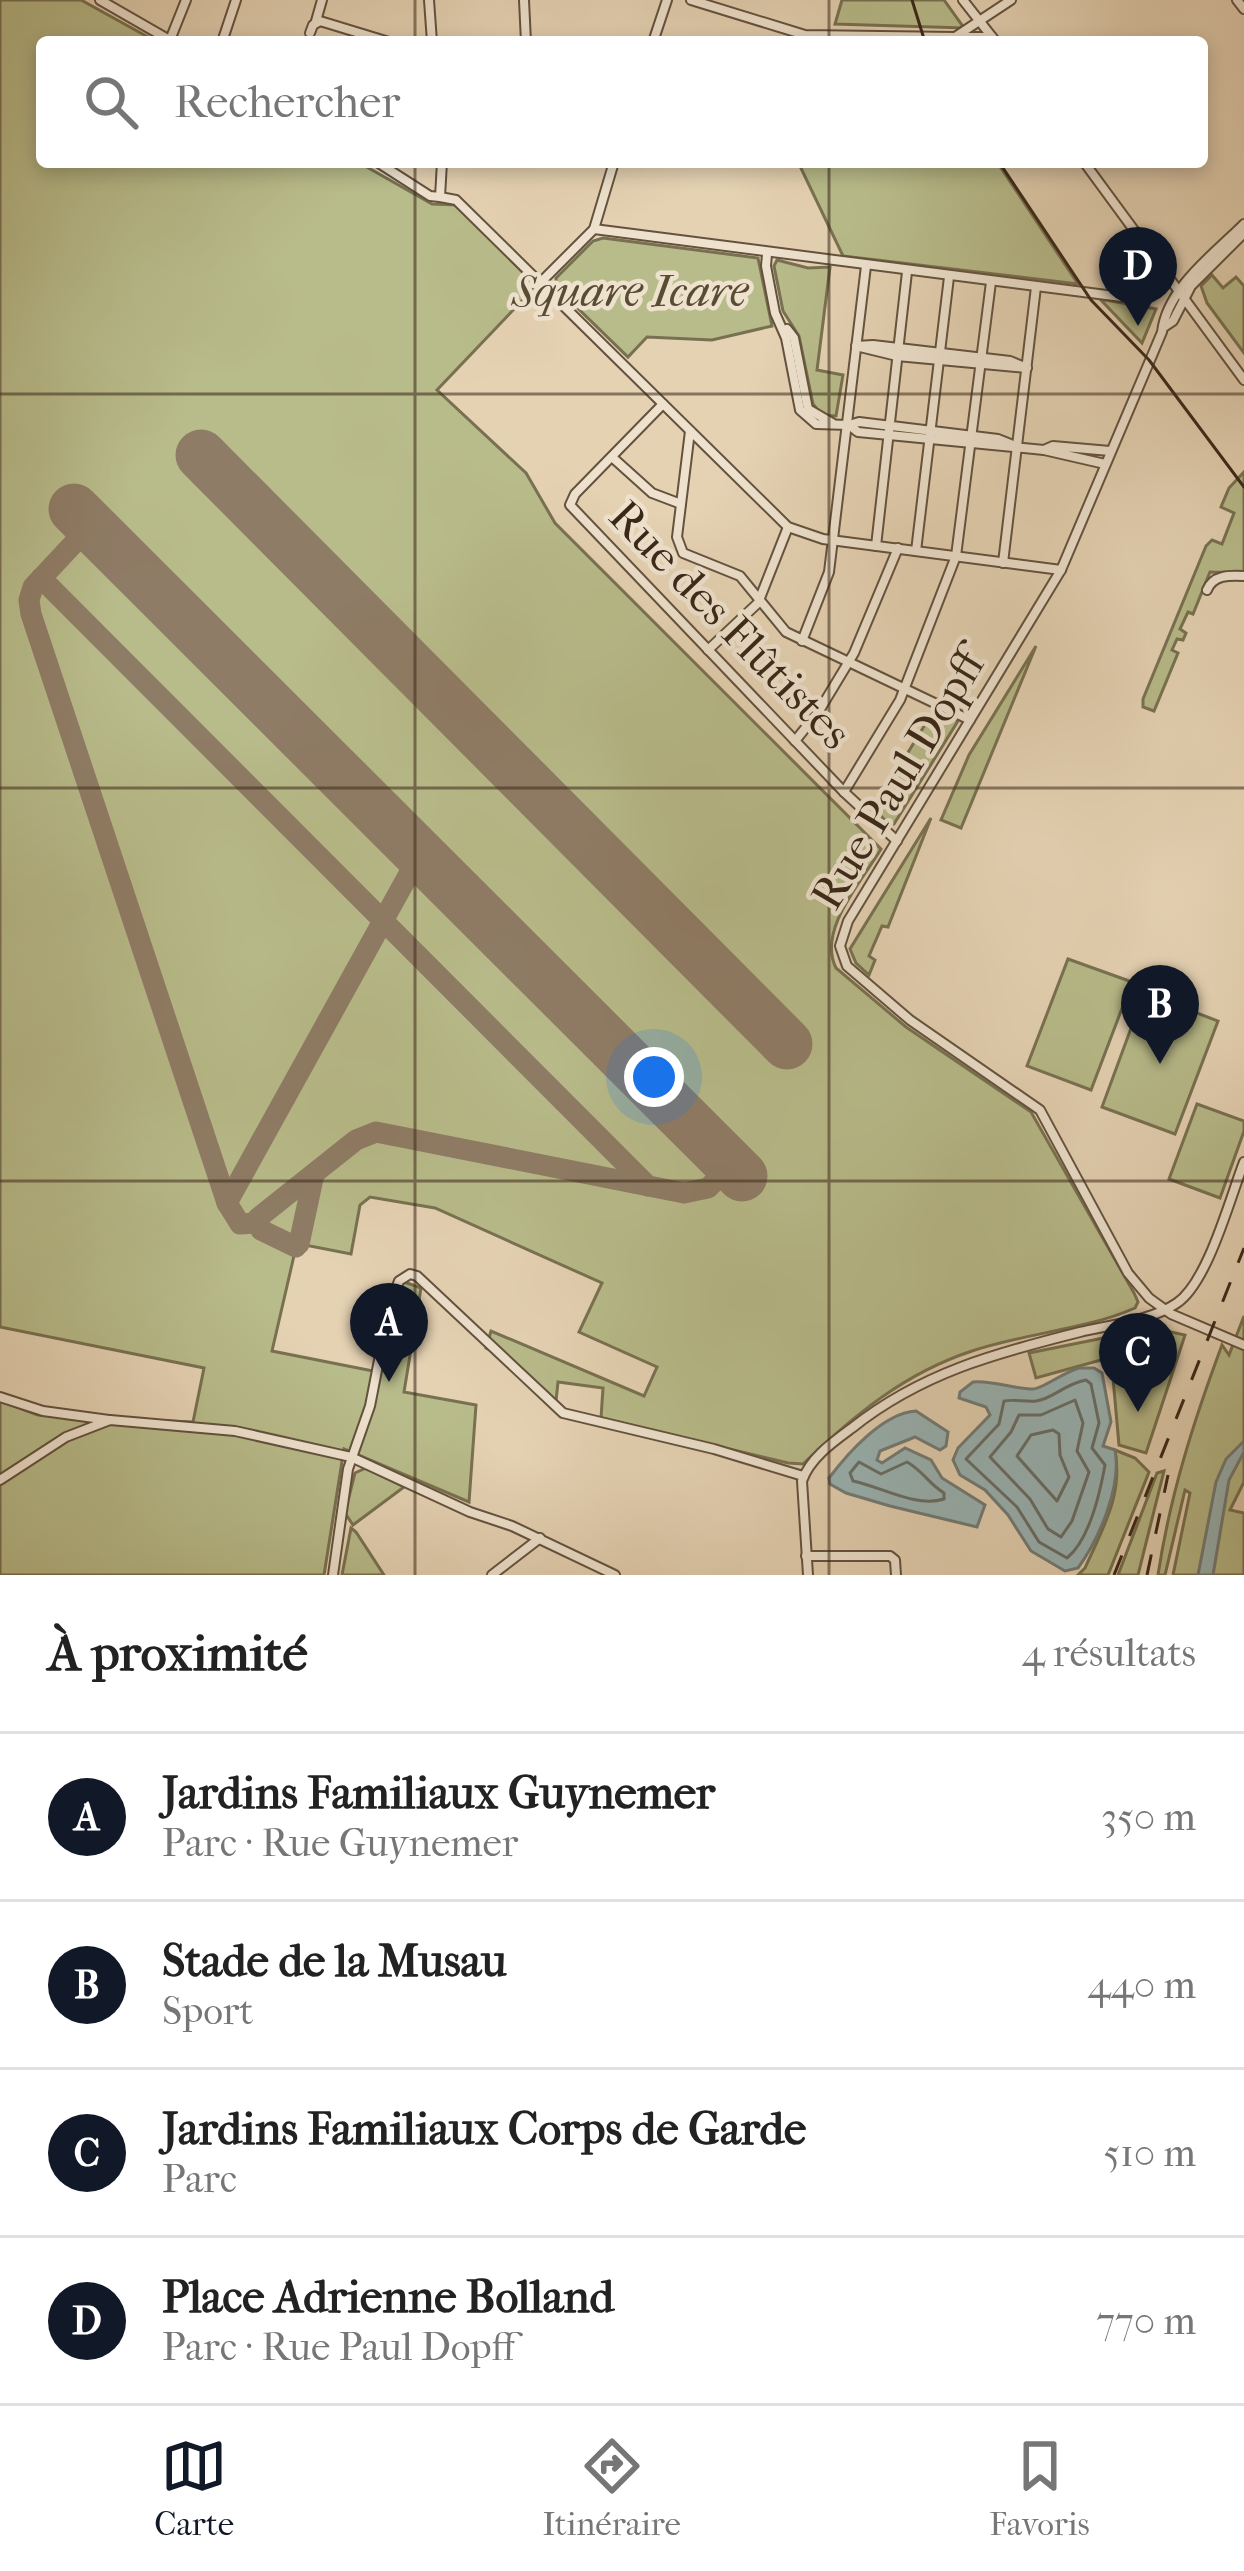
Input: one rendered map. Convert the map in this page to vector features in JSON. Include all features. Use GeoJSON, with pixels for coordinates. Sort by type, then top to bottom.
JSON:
{"type":"FeatureCollection","features":[{"type":"Feature","properties":{"kind":"street"},"geometry":{"type":"LineString","coordinates":[[100,0],[162,36]]}},
{"type":"Feature","properties":{"kind":"street"},"geometry":{"type":"LineString","coordinates":[[173,36],[186,0]]}},
{"type":"Feature","properties":{"kind":"street"},"geometry":{"type":"LineString","coordinates":[[224,36],[236,0]]}},
{"type":"Feature","properties":{"kind":"street"},"geometry":{"type":"LineString","coordinates":[[310,33],[322,0]]}},
{"type":"Feature","properties":{"kind":"street"},"geometry":{"type":"LineString","coordinates":[[428,0],[431,36]]}},
{"type":"Feature","properties":{"kind":"street"},"geometry":{"type":"LineString","coordinates":[[524,0],[526,36]]}},
{"type":"Feature","properties":{"kind":"street"},"geometry":{"type":"LineString","coordinates":[[655,36],[667,0]]}},
{"type":"Feature","properties":{"kind":"street"},"geometry":{"type":"LineString","coordinates":[[691,0],[806,35],[881,36]]}},
{"type":"Feature","properties":{"kind":"street"},"geometry":{"type":"LineString","coordinates":[[963,0],[992,36]]}},
{"type":"Feature","properties":{"kind":"street"},"geometry":{"type":"LineString","coordinates":[[958,36],[1011,0]]}},
{"type":"Feature","properties":{"kind":"street"},"geometry":{"type":"LineString","coordinates":[[1237,0],[1244,9]]}},
{"type":"Feature","properties":{"kind":"street"},"geometry":{"type":"LineString","coordinates":[[316,22],[366,36]]}},
{"type":"Feature","properties":{"kind":"street"},"geometry":{"type":"LineString","coordinates":[[386,168],[430,196],[456,200],[788,527],[806,536],[1061,570]]}},
{"type":"Feature","properties":{"kind":"street"},"geometry":{"type":"LineString","coordinates":[[440,197],[442,168]]}},
{"type":"Feature","properties":{"kind":"street"},"geometry":{"type":"LineString","coordinates":[[540,283],[594,229],[612,168]]}},
{"type":"Feature","properties":{"kind":"street"},"geometry":{"type":"LineString","coordinates":[[1088,168],[1244,380]]}},
{"type":"Feature","properties":{"kind":"street"},"geometry":{"type":"LineString","coordinates":[[594,229],[1122,297]]}},
{"type":"Feature","properties":{"kind":"street"},"geometry":{"type":"LineString","coordinates":[[1181,294],[1244,229]]}},
{"type":"Feature","properties":{"kind":"street"},"geometry":{"type":"LineString","coordinates":[[767,254],[776,313],[794,338],[808,409],[858,432],[888,430],[972,440],[1105,464]]}},
{"type":"Feature","properties":{"kind":"street"},"geometry":{"type":"LineString","coordinates":[[802,641],[828,578],[866,266]]}},
{"type":"Feature","properties":{"kind":"street"},"geometry":{"type":"LineString","coordinates":[[876,546],[907,272]]}},
{"type":"Feature","properties":{"kind":"street"},"geometry":{"type":"LineString","coordinates":[[916,551],[950,277]]}},
{"type":"Feature","properties":{"kind":"street"},"geometry":{"type":"LineString","coordinates":[[844,793],[904,689],[956,556],[991,282]]}},
{"type":"Feature","properties":{"kind":"street"},"geometry":{"type":"LineString","coordinates":[[1003,562],[1036,287]]}},
{"type":"Feature","properties":{"kind":"street","name":"Rue Paul Dopff"},"geometry":{"type":"LineString","coordinates":[[1163,1310],[1129,1273],[1040,1110],[910,1020],[847,966],[841,934],[1061,570],[1164,327],[1164,317],[1181,294]]}},
{"type":"Feature","properties":{"kind":"street"},"geometry":{"type":"LineString","coordinates":[[856,346],[1027,368]]}},
{"type":"Feature","properties":{"kind":"street"},"geometry":{"type":"LineString","coordinates":[[663,404],[612,457],[652,493],[681,504]]}},
{"type":"Feature","properties":{"kind":"street"},"geometry":{"type":"LineString","coordinates":[[690,431],[677,537],[683,554],[736,574],[778,626],[802,641],[970,720]]}},
{"type":"Feature","properties":{"kind":"street"},"geometry":{"type":"LineString","coordinates":[[1044,450],[1053,446],[1110,451]]}},
{"type":"Feature","properties":{"kind":"street","name":"Rue des Flûtistes"},"geometry":{"type":"LineString","coordinates":[[612,457],[570,503],[844,793],[896,841]]}},
{"type":"Feature","properties":{"kind":"street"},"geometry":{"type":"LineString","coordinates":[[708,650],[760,598],[788,527]]}},
{"type":"Feature","properties":{"kind":"street"},"geometry":{"type":"LineString","coordinates":[[796,742],[848,663],[898,548]]}},
{"type":"Feature","properties":{"kind":"street"},"geometry":{"type":"LineString","coordinates":[[1207,590],[1225,576],[1244,576]]}},
{"type":"Feature","properties":{"kind":"street"},"geometry":{"type":"LineString","coordinates":[[808,1575],[802,1476],[822,1453],[880,1405],[930,1377],[976,1358],[1163,1310],[1178,1302],[1196,1280],[1244,1162]]}},
{"type":"Feature","properties":{"kind":"street"},"geometry":{"type":"LineString","coordinates":[[333,1575],[351,1457],[370,1406],[390,1304],[406,1275],[417,1276],[562,1413],[715,1449],[802,1476]]}},
{"type":"Feature","properties":{"kind":"street"},"geometry":{"type":"LineString","coordinates":[[1163,1310],[1244,1346]]}},
{"type":"Feature","properties":{"kind":"street"},"geometry":{"type":"LineString","coordinates":[[0,1397],[43,1411],[235,1431],[351,1457],[615,1575]]}},
{"type":"Feature","properties":{"kind":"street"},"geometry":{"type":"LineString","coordinates":[[0,1480],[66,1437],[110,1420]]}},
{"type":"Feature","properties":{"kind":"street"},"geometry":{"type":"LineString","coordinates":[[492,1575],[540,1538]]}},
{"type":"Feature","properties":{"kind":"street"},"geometry":{"type":"LineString","coordinates":[[806,1556],[890,1556],[896,1560],[896,1575]]}},
{"type":"Feature","properties":{"kind":"green space"},"geometry":{"type":"Polygon","coordinates":[[[0,0],[81,0],[146,36],[36,36],[36,168],[369,168],[432,204],[458,205],[536,286],[437,390],[526,473],[555,523],[881,849],[837,922],[832,938],[836,968],[906,1027],[1031,1112],[1138,1302],[1135,1308],[1096,1321],[992,1345],[924,1371],[882,1397],[803,1464],[788,1463],[601,1418],[603,1388],[558,1382],[556,1401],[511,1361],[486,1348],[491,1331],[644,1396],[657,1367],[579,1332],[602,1283],[435,1208],[370,1197],[360,1205],[351,1254],[296,1247],[272,1351],[373,1371],[396,1279],[421,1288],[404,1392],[476,1405],[469,1502],[344,1449],[324,1575],[0,1575],[0,1401],[38,1415],[193,1422],[204,1368],[0,1327],[0,0]]]}},
{"type":"Feature","properties":{"kind":"green space"},"geometry":{"type":"Polygon","coordinates":[[[842,0],[944,0],[964,28],[835,24],[842,0]]]}},
{"type":"Feature","properties":{"kind":"green space"},"geometry":{"type":"Polygon","coordinates":[[[801,168],[1001,168],[1078,284],[843,256],[801,168]]]}},
{"type":"Feature","properties":{"kind":"green space","name":"Square Icare"},"geometry":{"type":"Polygon","coordinates":[[[603,238],[758,258],[772,326],[712,340],[647,337],[628,357],[556,287],[556,278],[593,241],[603,238]]]}},
{"type":"Feature","properties":{"kind":"green space"},"geometry":{"type":"Polygon","coordinates":[[[777,260],[808,268],[830,267],[817,370],[843,375],[836,416],[822,415],[813,404],[799,336],[783,311],[774,266],[777,260]]]}},
{"type":"Feature","properties":{"kind":"green space"},"geometry":{"type":"Polygon","coordinates":[[[1212,275],[1223,288],[1236,277],[1244,286],[1244,353],[1207,303],[1201,286],[1212,275]]]}},
{"type":"Feature","properties":{"kind":"green space"},"geometry":{"type":"Polygon","coordinates":[[[1100,299],[1156,309],[1142,343],[1100,299]]]}},
{"type":"Feature","properties":{"kind":"green space"},"geometry":{"type":"Polygon","coordinates":[[[1244,472],[1244,573],[1210,572],[1193,614],[1188,612],[1180,629],[1186,633],[1172,650],[1178,653],[1154,711],[1143,707],[1206,546],[1212,540],[1222,544],[1234,513],[1221,507],[1229,488],[1244,472]]]}},
{"type":"Feature","properties":{"kind":"green space"},"geometry":{"type":"Polygon","coordinates":[[[1036,646],[961,828],[941,820],[969,755],[1036,646]]]}},
{"type":"Feature","properties":{"kind":"green space"},"geometry":{"type":"Polygon","coordinates":[[[934,710],[958,721],[894,824],[889,825],[874,808],[934,710]]]}},
{"type":"Feature","properties":{"kind":"green space"},"geometry":{"type":"Polygon","coordinates":[[[931,818],[888,927],[882,926],[869,956],[875,960],[869,975],[850,949],[931,818]]]}},
{"type":"Feature","properties":{"kind":"green space"},"geometry":{"type":"Polygon","coordinates":[[[1068,959],[1132,982],[1091,1090],[1027,1066],[1068,959]]]}},
{"type":"Feature","properties":{"kind":"green space"},"geometry":{"type":"Polygon","coordinates":[[[1144,993],[1218,1021],[1175,1134],[1102,1107],[1144,993]]]}},
{"type":"Feature","properties":{"kind":"green space"},"geometry":{"type":"Polygon","coordinates":[[[1197,1104],[1244,1121],[1220,1198],[1169,1179],[1197,1104]]]}},
{"type":"Feature","properties":{"kind":"green space"},"geometry":{"type":"Polygon","coordinates":[[[1244,1316],[1244,1482],[1230,1510],[1244,1513],[1244,1575],[1173,1575],[1190,1493],[1185,1490],[1165,1575],[1158,1575],[1176,1487],[1202,1401],[1222,1345],[1229,1355],[1244,1316]]]}},
{"type":"Feature","properties":{"kind":"green space"},"geometry":{"type":"Polygon","coordinates":[[[1153,1328],[1185,1335],[1146,1453],[1119,1445],[1113,1378],[1101,1360],[1036,1378],[1029,1353],[1153,1328]]]}},
{"type":"Feature","properties":{"kind":"green space"},"geometry":{"type":"Polygon","coordinates":[[[1115,1450],[1135,1458],[1149,1472],[1108,1575],[1078,1575],[1110,1510],[1115,1450]]]}},
{"type":"Feature","properties":{"kind":"green space"},"geometry":{"type":"Polygon","coordinates":[[[366,1468],[404,1487],[353,1525],[345,1513],[355,1473],[366,1468]]]}},
{"type":"Feature","properties":{"kind":"green space"},"geometry":{"type":"Polygon","coordinates":[[[1164,1471],[1138,1575],[1118,1575],[1157,1473],[1164,1471]]]}},
{"type":"Feature","properties":{"kind":"green space"},"geometry":{"type":"Polygon","coordinates":[[[351,1528],[356,1532],[384,1575],[342,1575],[351,1528]]]}},
{"type":"Feature","properties":{"kind":"water"},"geometry":{"type":"Polygon","coordinates":[[[1079,1368],[1102,1373],[1111,1422],[1103,1446],[1115,1450],[1115,1480],[1094,1542],[1078,1568],[1065,1571],[1031,1551],[1008,1515],[985,1490],[960,1475],[953,1460],[958,1448],[990,1415],[986,1407],[959,1398],[973,1382],[1033,1389],[1079,1368]]]}},
{"type":"Feature","properties":{"kind":"water"},"geometry":{"type":"Polygon","coordinates":[[[916,1411],[948,1432],[946,1446],[940,1450],[915,1437],[880,1451],[877,1460],[882,1463],[905,1448],[931,1460],[942,1478],[985,1505],[977,1527],[890,1506],[830,1484],[829,1478],[867,1436],[891,1419],[916,1411]]]}},
{"type":"Feature","properties":{"kind":"water"},"geometry":{"type":"Polygon","coordinates":[[[1244,1441],[1244,1452],[1229,1480],[1213,1575],[1198,1575],[1216,1482],[1226,1459],[1244,1441]]]}},
{"type":"Feature","properties":{"kind":"taxiway"},"geometry":{"type":"LineString","coordinates":[[91,525],[33,587],[31,614],[227,1203],[240,1224],[256,1223]]}},
{"type":"Feature","properties":{"kind":"taxiway"},"geometry":{"type":"LineString","coordinates":[[41,578],[648,1186]]}},
{"type":"Feature","properties":{"kind":"taxiway"},"geometry":{"type":"LineString","coordinates":[[227,1203],[420,854]]}},
{"type":"Feature","properties":{"kind":"taxiway"},"geometry":{"type":"LineString","coordinates":[[296,1247],[261,1230],[258,1218],[356,1140],[376,1132],[684,1193],[708,1188],[731,1165]]}},
{"type":"Feature","properties":{"kind":"taxiway"},"geometry":{"type":"LineString","coordinates":[[299,1244],[314,1174]]}},
{"type":"Feature","properties":{"kind":"runway"},"geometry":{"type":"LineString","coordinates":[[201,455],[787,1044]]}},
{"type":"Feature","properties":{"kind":"runway"},"geometry":{"type":"LineString","coordinates":[[74,509],[742,1176]]}},
{"type":"Feature","properties":{"kind":"tram line"},"geometry":{"type":"LineString","coordinates":[[912,0],[923,36]]}},
{"type":"Feature","properties":{"kind":"tram line"},"geometry":{"type":"LineString","coordinates":[[1003,168],[1091,300],[1149,360],[1244,487]]}},
{"type":"Feature","properties":{"kind":"railway"},"geometry":{"type":"LineString","coordinates":[[1114,1575],[1244,1248]]}},
{"type":"Feature","properties":{"kind":"railway"},"geometry":{"type":"LineString","coordinates":[[1147,1575],[1168,1475]]}},
{"type":"Feature","properties":{"kind":"place","name":"Place Adrienne Bolland"},"geometry":{"type":"Point","coordinates":[1138,326]}},
{"type":"Feature","properties":{"kind":"place","name":"Stade de la Musau"},"geometry":{"type":"Point","coordinates":[1160,1064]}},
{"type":"Feature","properties":{"kind":"place","name":"Jardins Familiaux Guynemer"},"geometry":{"type":"Point","coordinates":[389,1382]}},
{"type":"Feature","properties":{"kind":"place","name":"Jardins Familiaux Corps de Garde"},"geometry":{"type":"Point","coordinates":[1138,1412]}}]}
